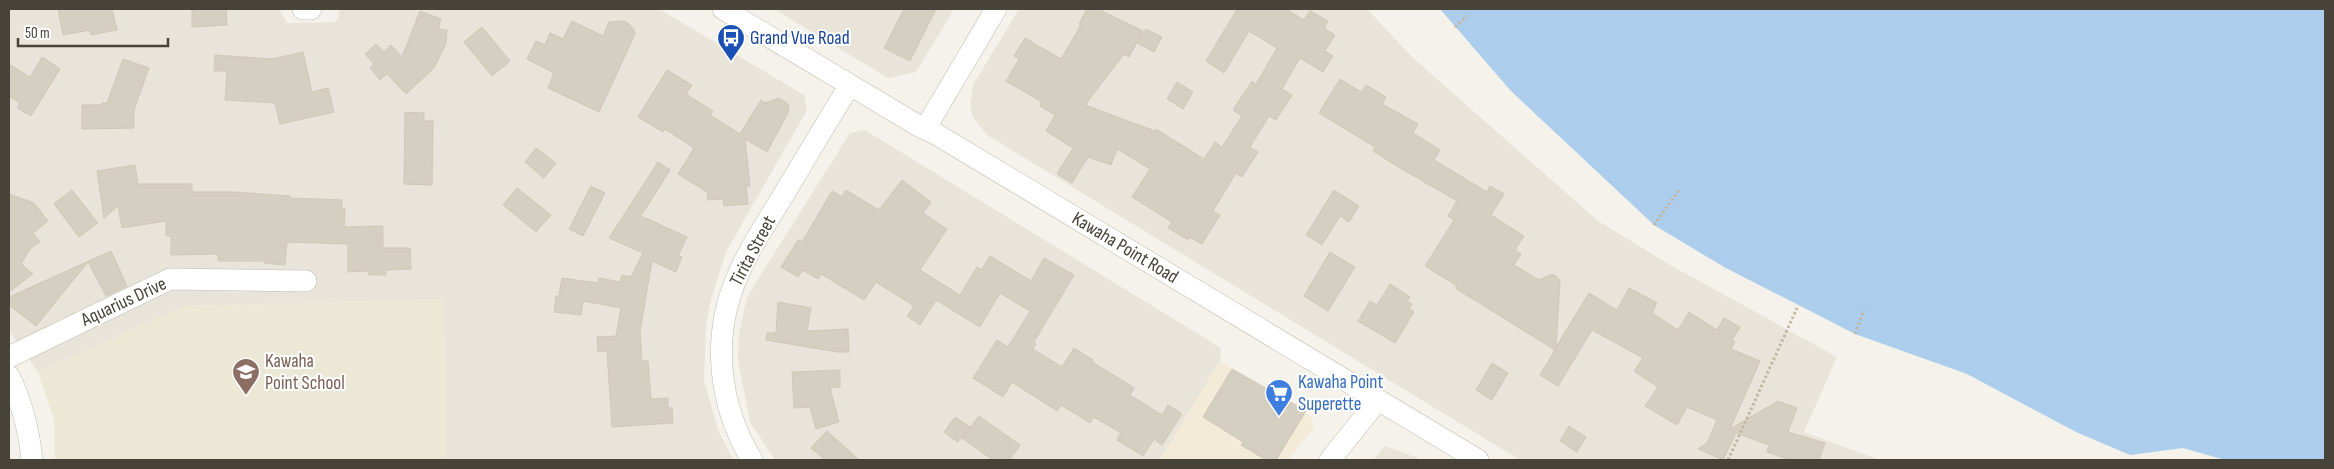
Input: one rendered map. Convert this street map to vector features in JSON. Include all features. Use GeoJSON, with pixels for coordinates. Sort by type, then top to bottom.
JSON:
{"type":"FeatureCollection","features":[{"type":"Feature","properties":{"kind":"street"},"geometry":{"type":"LineString","coordinates":[[304,9],[311,9]]}},
{"type":"Feature","properties":{"kind":"street"},"geometry":{"type":"LineString","coordinates":[[723,9],[925,128],[996,9]]}},
{"type":"Feature","properties":{"kind":"street","name":"Tirita Street"},"geometry":{"type":"LineString","coordinates":[[752,460],[737,433],[724,390],[721,344],[730,293],[753,246],[850,85]]}},
{"type":"Feature","properties":{"kind":"street","name":"Kawaha Point Road"},"geometry":{"type":"LineString","coordinates":[[925,128],[1478,460]]}},
{"type":"Feature","properties":{"kind":"street","name":"Aquarius Drive"},"geometry":{"type":"LineString","coordinates":[[9,357],[170,278],[306,281]]}},
{"type":"Feature","properties":{"kind":"street"},"geometry":{"type":"LineString","coordinates":[[9,376],[23,412],[32,460]]}},
{"type":"Feature","properties":{"kind":"street"},"geometry":{"type":"LineString","coordinates":[[1330,460],[1378,400]]}},
{"type":"Feature","properties":{"kind":"path"},"geometry":{"type":"LineString","coordinates":[[1455,27],[1467,16]]}},
{"type":"Feature","properties":{"kind":"path"},"geometry":{"type":"LineString","coordinates":[[1654,225],[1678,190]]}},
{"type":"Feature","properties":{"kind":"path"},"geometry":{"type":"LineString","coordinates":[[1728,460],[1797,308]]}},
{"type":"Feature","properties":{"kind":"path"},"geometry":{"type":"LineString","coordinates":[[1855,334],[1864,310]]}},
{"type":"Feature","properties":{"kind":"shaded area"},"geometry":{"type":"Polygon","coordinates":[[[9,9],[279,9],[287,23],[335,22],[339,17],[339,9],[659,9],[804,95],[807,110],[727,250],[711,299],[706,326],[704,380],[718,430],[733,460],[446,460],[445,299],[185,306],[38,372],[9,331],[9,9]]]}},
{"type":"Feature","properties":{"kind":"shaded area"},"geometry":{"type":"Polygon","coordinates":[[[774,9],[954,9],[916,72],[888,78],[774,9]]]}},
{"type":"Feature","properties":{"kind":"shaded area"},"geometry":{"type":"Polygon","coordinates":[[[1019,9],[1367,9],[1413,58],[1598,221],[1672,266],[1837,357],[1804,432],[1880,460],[1520,460],[987,135],[973,117],[970,104],[973,85],[1019,9]]]}},
{"type":"Feature","properties":{"kind":"shaded area"},"geometry":{"type":"Polygon","coordinates":[[[865,130],[1221,348],[1220,361],[1160,460],[775,460],[750,422],[738,361],[739,333],[747,297],[850,133],[865,130]]]}},
{"type":"Feature","properties":{"kind":"shaded area","name":"Kawaha Point School"},"geometry":{"type":"Polygon","coordinates":[[[445,299],[446,460],[55,460],[54,420],[38,372],[185,306],[445,299]]]}},
{"type":"Feature","properties":{"kind":"shaded area"},"geometry":{"type":"Polygon","coordinates":[[[1220,361],[1311,416],[1314,428],[1288,460],[1160,460],[1220,361]]]}},
{"type":"Feature","properties":{"kind":"shaded area"},"geometry":{"type":"Polygon","coordinates":[[[1385,446],[1423,460],[1373,460],[1385,446]]]}},
{"type":"Feature","properties":{"kind":"water"},"geometry":{"type":"Polygon","coordinates":[[[1440,9],[2325,9],[2325,460],[2225,460],[2183,448],[2130,455],[2076,432],[1967,374],[1855,334],[1724,267],[1654,225],[1511,91],[1440,9]]]}},
{"type":"Feature","properties":{"kind":"building"},"geometry":{"type":"Polygon","coordinates":[[[58,9],[112,9],[117,30],[91,35],[90,30],[63,35],[58,9]]]}},
{"type":"Feature","properties":{"kind":"building"},"geometry":{"type":"Polygon","coordinates":[[[192,9],[226,9],[227,25],[192,27],[192,9]]]}},
{"type":"Feature","properties":{"kind":"building"},"geometry":{"type":"Polygon","coordinates":[[[904,9],[936,9],[910,61],[884,48],[904,9]]]}},
{"type":"Feature","properties":{"kind":"building"},"geometry":{"type":"Polygon","coordinates":[[[1087,9],[1098,9],[1143,31],[1129,57],[1124,54],[1085,105],[1155,131],[1156,129],[1204,159],[1215,142],[1222,147],[1242,116],[1233,110],[1252,81],[1256,84],[1277,48],[1249,31],[1224,73],[1206,61],[1237,9],[1286,9],[1304,20],[1310,11],[1328,21],[1324,28],[1335,35],[1325,51],[1333,56],[1323,72],[1300,58],[1282,89],[1292,95],[1276,120],[1269,116],[1250,147],[1258,152],[1242,177],[1236,173],[1213,211],[1220,215],[1202,244],[1189,237],[1188,240],[1168,228],[1172,222],[1132,197],[1150,169],[1117,149],[1111,165],[1088,157],[1072,183],[1057,174],[1073,148],[1046,131],[1055,115],[1040,106],[1042,102],[1006,81],[1019,59],[1014,56],[1025,38],[1061,59],[1081,25],[1079,24],[1087,9]]]}},
{"type":"Feature","properties":{"kind":"building"},"geometry":{"type":"Polygon","coordinates":[[[420,11],[441,19],[438,29],[447,30],[446,44],[434,68],[406,94],[387,74],[380,80],[370,68],[374,64],[365,54],[376,44],[384,52],[391,45],[402,57],[420,11]]]}},
{"type":"Feature","properties":{"kind":"building"},"geometry":{"type":"Polygon","coordinates":[[[572,21],[603,36],[609,22],[624,21],[634,30],[635,34],[599,112],[548,88],[554,73],[527,59],[536,41],[545,45],[550,33],[563,39],[572,21]]]}},
{"type":"Feature","properties":{"kind":"building"},"geometry":{"type":"Polygon","coordinates":[[[482,27],[510,61],[492,76],[464,42],[482,27]]]}},
{"type":"Feature","properties":{"kind":"building"},"geometry":{"type":"Polygon","coordinates":[[[1146,29],[1162,37],[1154,52],[1137,43],[1146,29]]]}},
{"type":"Feature","properties":{"kind":"building"},"geometry":{"type":"Polygon","coordinates":[[[303,52],[312,92],[328,88],[334,112],[280,124],[275,103],[225,100],[227,71],[214,71],[215,55],[272,59],[303,52]]]}},
{"type":"Feature","properties":{"kind":"building"},"geometry":{"type":"Polygon","coordinates":[[[42,57],[60,69],[31,116],[17,108],[20,103],[9,96],[9,64],[30,77],[42,57]]]}},
{"type":"Feature","properties":{"kind":"building"},"geometry":{"type":"Polygon","coordinates":[[[123,59],[149,68],[134,110],[134,128],[82,129],[82,105],[102,105],[102,103],[107,103],[123,59]]]}},
{"type":"Feature","properties":{"kind":"building"},"geometry":{"type":"Polygon","coordinates":[[[667,70],[692,85],[686,94],[713,111],[710,115],[740,134],[761,100],[765,103],[779,98],[788,104],[789,111],[767,152],[745,139],[750,186],[746,187],[748,204],[724,206],[723,199],[708,200],[707,192],[678,174],[694,148],[665,129],[663,132],[638,117],[667,70]]]}},
{"type":"Feature","properties":{"kind":"building"},"geometry":{"type":"Polygon","coordinates":[[[1340,79],[1361,92],[1366,85],[1386,97],[1382,104],[1418,124],[1413,133],[1440,150],[1434,160],[1487,192],[1490,186],[1504,194],[1491,215],[1524,236],[1515,250],[1521,254],[1514,265],[1539,280],[1555,275],[1560,281],[1556,347],[1589,293],[1617,310],[1629,288],[1657,303],[1652,313],[1678,330],[1689,312],[1717,330],[1724,318],[1740,327],[1732,340],[1735,342],[1731,349],[1760,361],[1730,429],[1778,401],[1797,408],[1788,432],[1825,443],[1819,460],[1789,460],[1767,452],[1769,445],[1736,433],[1723,460],[1698,449],[1707,443],[1717,420],[1687,407],[1677,425],[1645,406],[1658,387],[1634,371],[1643,358],[1592,330],[1558,386],[1540,375],[1555,350],[1455,288],[1457,286],[1425,266],[1454,220],[1448,216],[1457,201],[1373,151],[1375,147],[1319,113],[1340,79]]]}},
{"type":"Feature","properties":{"kind":"building"},"geometry":{"type":"Polygon","coordinates":[[[1177,82],[1193,92],[1183,109],[1167,99],[1177,82]]]}},
{"type":"Feature","properties":{"kind":"building"},"geometry":{"type":"Polygon","coordinates":[[[405,112],[424,113],[424,121],[433,121],[432,185],[404,184],[405,112]]]}},
{"type":"Feature","properties":{"kind":"building"},"geometry":{"type":"Polygon","coordinates":[[[536,148],[556,163],[544,178],[525,162],[536,148]]]}},
{"type":"Feature","properties":{"kind":"building"},"geometry":{"type":"Polygon","coordinates":[[[658,162],[670,170],[641,216],[687,237],[678,256],[682,257],[676,272],[652,261],[640,331],[642,361],[648,361],[651,399],[668,398],[668,408],[672,408],[673,423],[612,427],[607,351],[598,352],[597,337],[616,336],[621,308],[583,301],[581,315],[554,312],[556,296],[559,296],[562,278],[598,283],[599,278],[620,282],[622,275],[631,277],[643,253],[609,238],[658,162]]]}},
{"type":"Feature","properties":{"kind":"building"},"geometry":{"type":"Polygon","coordinates":[[[135,165],[138,184],[192,184],[192,192],[235,192],[290,196],[290,198],[342,200],[342,209],[345,209],[344,227],[383,226],[383,248],[410,248],[411,269],[386,270],[386,275],[369,275],[369,271],[348,272],[348,244],[287,242],[285,265],[264,263],[264,261],[218,261],[218,254],[171,255],[171,236],[166,236],[166,221],[122,228],[118,206],[104,218],[97,171],[135,165]]]}},
{"type":"Feature","properties":{"kind":"building"},"geometry":{"type":"Polygon","coordinates":[[[902,180],[931,202],[923,213],[947,229],[920,270],[960,295],[977,267],[981,270],[990,256],[1031,281],[1044,258],[1074,275],[1034,342],[1036,344],[1033,349],[1062,367],[1074,348],[1093,360],[1092,362],[1133,387],[1130,395],[1162,415],[1168,405],[1182,414],[1162,445],[1154,439],[1143,456],[1117,440],[1121,433],[1094,417],[1090,423],[1061,405],[1057,411],[1012,382],[1003,397],[973,378],[997,340],[1008,347],[1030,311],[1000,293],[980,327],[936,300],[920,325],[907,316],[914,306],[876,282],[864,300],[821,274],[818,279],[802,270],[798,277],[781,267],[798,240],[802,242],[832,191],[842,197],[846,190],[879,210],[902,180]]]}},
{"type":"Feature","properties":{"kind":"building"},"geometry":{"type":"Polygon","coordinates":[[[591,186],[605,193],[583,236],[569,229],[591,186]]]}},
{"type":"Feature","properties":{"kind":"building"},"geometry":{"type":"Polygon","coordinates":[[[517,188],[551,215],[536,232],[503,205],[517,188]]]}},
{"type":"Feature","properties":{"kind":"building"},"geometry":{"type":"Polygon","coordinates":[[[72,190],[98,223],[79,237],[54,204],[72,190]]]}},
{"type":"Feature","properties":{"kind":"building"},"geometry":{"type":"Polygon","coordinates":[[[1334,190],[1359,206],[1349,222],[1340,216],[1322,245],[1306,235],[1334,190]]]}},
{"type":"Feature","properties":{"kind":"building"},"geometry":{"type":"Polygon","coordinates":[[[9,194],[34,203],[48,221],[33,233],[40,242],[30,249],[21,264],[33,274],[9,292],[9,194]]]}},
{"type":"Feature","properties":{"kind":"building"},"geometry":{"type":"Polygon","coordinates":[[[111,251],[127,286],[106,296],[88,262],[36,326],[9,305],[9,297],[111,251]]]}},
{"type":"Feature","properties":{"kind":"building"},"geometry":{"type":"Polygon","coordinates":[[[1330,252],[1355,267],[1328,311],[1304,296],[1330,252]]]}},
{"type":"Feature","properties":{"kind":"building"},"geometry":{"type":"Polygon","coordinates":[[[1390,284],[1410,297],[1407,301],[1412,304],[1409,309],[1414,312],[1395,343],[1358,321],[1370,301],[1377,305],[1390,284]]]}},
{"type":"Feature","properties":{"kind":"building"},"geometry":{"type":"Polygon","coordinates":[[[778,302],[811,308],[807,331],[848,329],[849,352],[837,352],[766,340],[767,333],[776,333],[778,302]]]}},
{"type":"Feature","properties":{"kind":"building"},"geometry":{"type":"Polygon","coordinates":[[[1492,363],[1508,373],[1492,400],[1476,390],[1492,363]]]}},
{"type":"Feature","properties":{"kind":"building"},"geometry":{"type":"Polygon","coordinates":[[[1232,369],[1306,411],[1276,460],[1266,460],[1241,445],[1243,442],[1203,417],[1232,369]]]}},
{"type":"Feature","properties":{"kind":"building"},"geometry":{"type":"Polygon","coordinates":[[[840,370],[840,387],[830,388],[839,422],[816,429],[810,407],[794,408],[792,372],[840,370]]]}},
{"type":"Feature","properties":{"kind":"building"},"geometry":{"type":"Polygon","coordinates":[[[979,416],[1020,445],[1010,460],[993,460],[962,438],[979,416]]]}},
{"type":"Feature","properties":{"kind":"building"},"geometry":{"type":"Polygon","coordinates":[[[955,417],[970,427],[958,442],[944,432],[955,417]]]}},
{"type":"Feature","properties":{"kind":"building"},"geometry":{"type":"Polygon","coordinates":[[[1569,426],[1586,437],[1577,452],[1560,441],[1569,426]]]}},
{"type":"Feature","properties":{"kind":"building"},"geometry":{"type":"Polygon","coordinates":[[[827,431],[859,460],[825,460],[811,448],[827,431]]]}},
{"type":"Feature","properties":{"kind":"place","name":"Grand Vue Road"},"geometry":{"type":"Point","coordinates":[731,62]}},
{"type":"Feature","properties":{"kind":"place","name":"Kawaha Point School"},"geometry":{"type":"Point","coordinates":[246,396]}},
{"type":"Feature","properties":{"kind":"place","name":"Kawaha Point Superette"},"geometry":{"type":"Point","coordinates":[1279,417]}}]}
